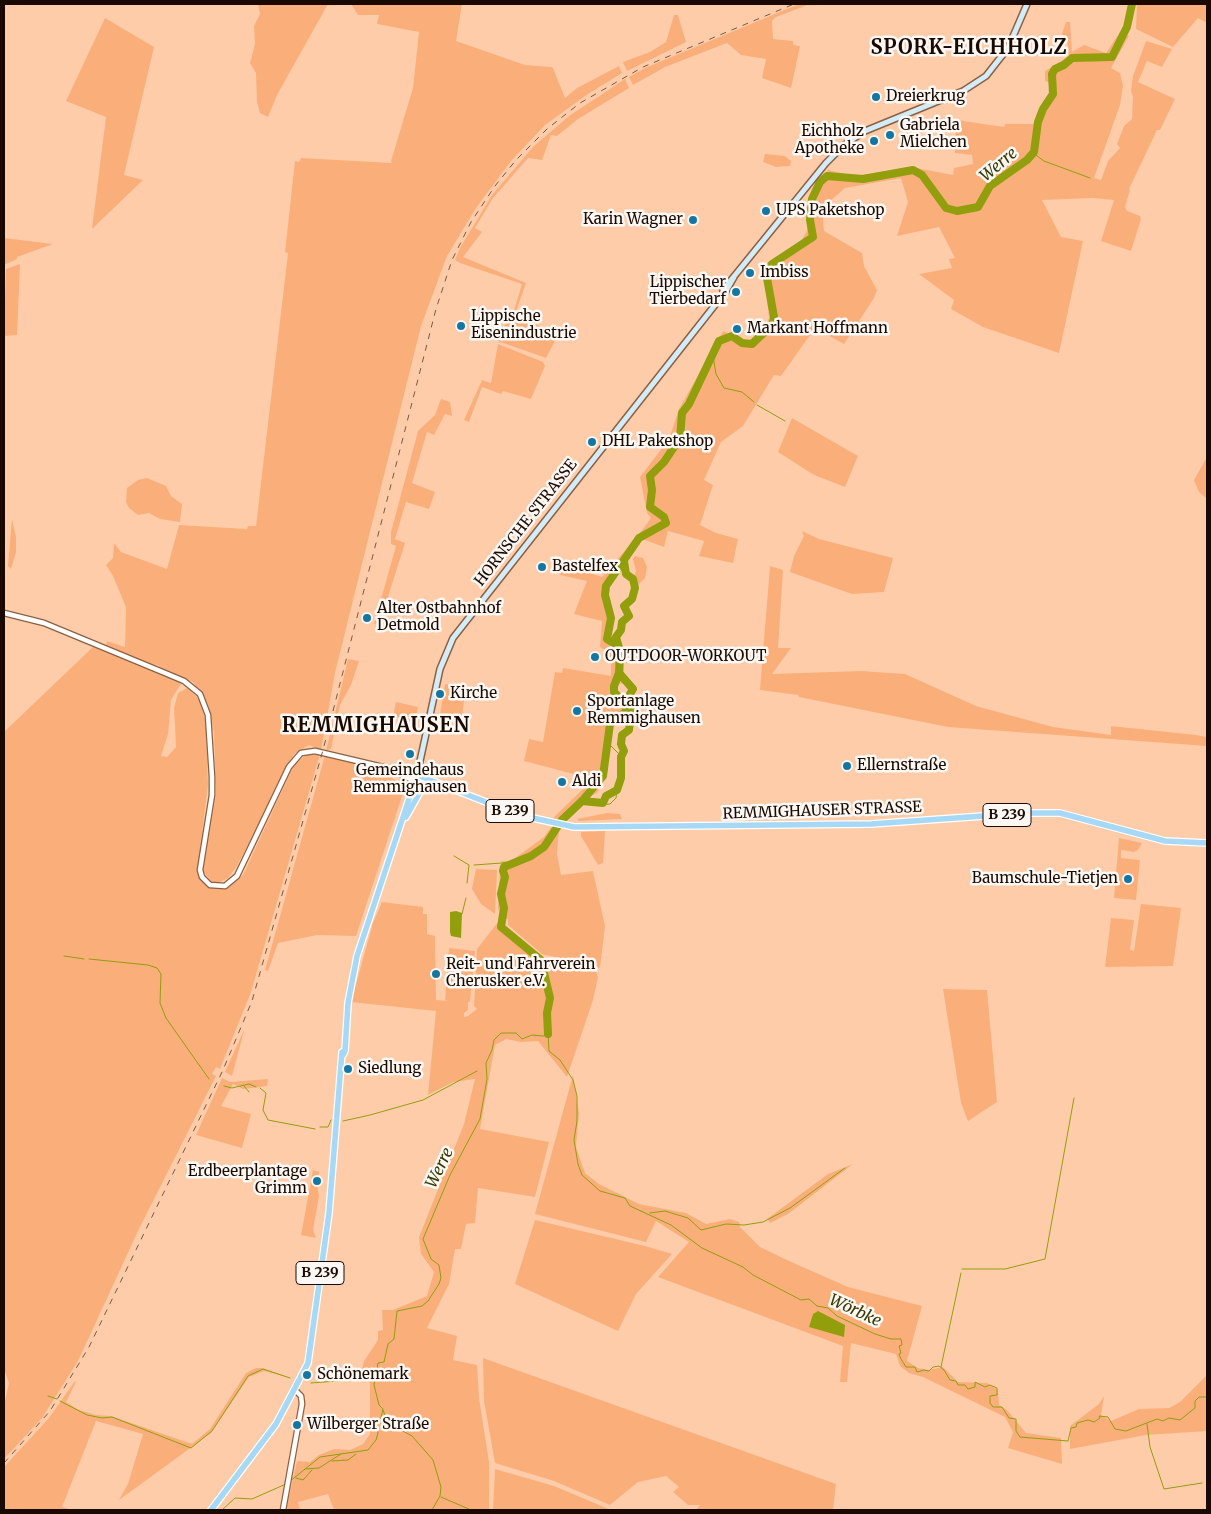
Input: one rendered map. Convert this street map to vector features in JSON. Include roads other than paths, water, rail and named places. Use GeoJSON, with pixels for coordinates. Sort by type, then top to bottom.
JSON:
{"type":"FeatureCollection","features":[{"type":"Feature","properties":{"kind":"main road","name":"HORNSCHE STRASSE"},"geometry":{"type":"LineString","coordinates":[[416,781],[442,663],[457,632],[734,278],[826,163],[844,145],[866,131],[963,91],[986,76],[1008,48],[1027,4]]}},
{"type":"Feature","properties":{"kind":"main road","name":"REMMIGHAUSER STRASSE"},"geometry":{"type":"LineString","coordinates":[[416,781],[430,785],[440,784]]}},
{"type":"Feature","properties":{"kind":"main road","name":"REMMIGHAUSER STRASSE"},"geometry":{"type":"LineString","coordinates":[[416,781],[440,784],[519,815],[562,826],[594,828],[871,824],[1026,813],[1060,813],[1165,841],[1207,843]]}},
{"type":"Feature","properties":{"kind":"main road","name":"B 239"},"geometry":{"type":"LineString","coordinates":[[211,1510],[282,1416],[308,1361],[331,1194],[343,1055],[342,1045],[348,1003],[357,956],[416,781]]}},
{"type":"Feature","properties":{"kind":"main road"},"geometry":{"type":"LineString","coordinates":[[402,823],[411,810],[417,795],[430,785]]}},
{"type":"Feature","properties":{"kind":"street"},"geometry":{"type":"LineString","coordinates":[[4,613],[44,623],[165,673],[184,681],[200,694],[208,715],[212,777],[212,795],[200,870],[202,877],[210,885],[225,886],[236,876],[289,767],[300,753],[315,751],[395,771],[416,781]]}},
{"type":"Feature","properties":{"kind":"street"},"geometry":{"type":"LineString","coordinates":[[283,1510],[302,1404],[301,1396],[295,1390]]}},
{"type":"Feature","properties":{"kind":"waterway","name":"Werre"},"geometry":{"type":"LineString","coordinates":[[617,645],[607,639],[611,618],[605,595],[606,586],[639,538],[666,523],[664,517],[650,507],[652,490],[650,476],[664,462],[680,438],[682,413],[689,404],[719,341],[732,336],[742,343],[752,344],[773,324],[774,317],[767,278],[768,270],[772,264],[813,237],[810,220],[812,199],[820,182],[827,176],[863,179],[913,170],[922,175],[946,208],[957,211],[978,207],[990,186],[1027,160],[1034,152],[1038,122],[1043,109],[1053,94],[1052,74],[1055,69],[1064,65],[1072,58],[1112,57],[1127,27],[1132,4]]}},
{"type":"Feature","properties":{"kind":"waterway"},"geometry":{"type":"LineString","coordinates":[[1033,153],[1044,161],[1090,178]]}},
{"type":"Feature","properties":{"kind":"waterway"},"geometry":{"type":"LineString","coordinates":[[713,356],[716,374],[724,388],[742,392],[754,402]]}},
{"type":"Feature","properties":{"kind":"waterway"},"geometry":{"type":"LineString","coordinates":[[757,405],[785,421]]}},
{"type":"Feature","properties":{"kind":"waterway","name":"Werre"},"geometry":{"type":"LineString","coordinates":[[548,1034],[547,1013],[550,998],[541,960],[501,927],[504,908],[501,894],[505,877],[503,871],[504,867],[531,856],[544,847],[562,820],[582,801],[603,803],[606,796],[617,790],[621,778],[621,757],[624,751],[621,744],[622,735],[629,730],[632,705],[630,694],[633,689],[619,673],[620,651],[616,637],[621,630],[622,622],[629,616],[624,606],[632,599],[635,588],[633,579],[626,574],[624,561]]}},
{"type":"Feature","properties":{"kind":"waterway","name":"Werre"},"geometry":{"type":"LineString","coordinates":[[582,801],[603,776],[610,724],[626,712],[626,705],[614,692],[614,686],[619,673]]}},
{"type":"Feature","properties":{"kind":"waterway","name":"Werre"},"geometry":{"type":"LineString","coordinates":[[624,703],[630,697]]}},
{"type":"Feature","properties":{"kind":"waterway"},"geometry":{"type":"LineString","coordinates":[[606,741],[619,754]]}},
{"type":"Feature","properties":{"kind":"waterway","name":"Werre"},"geometry":{"type":"LineString","coordinates":[[621,763],[618,755],[622,749]]}},
{"type":"Feature","properties":{"kind":"waterway","name":"Werre"},"geometry":{"type":"LineString","coordinates":[[600,805],[610,804],[616,798],[617,790]]}},
{"type":"Feature","properties":{"kind":"waterway"},"geometry":{"type":"LineString","coordinates":[[454,856],[469,865],[467,883]]}},
{"type":"Feature","properties":{"kind":"waterway","name":"Werre"},"geometry":{"type":"LineString","coordinates":[[502,862],[510,864]]}},
{"type":"Feature","properties":{"kind":"waterway"},"geometry":{"type":"LineString","coordinates":[[474,865],[502,863],[507,866]]}},
{"type":"Feature","properties":{"kind":"waterway"},"geometry":{"type":"LineString","coordinates":[[462,914],[466,898]]}},
{"type":"Feature","properties":{"kind":"waterway"},"geometry":{"type":"LineString","coordinates":[[64,956],[84,959]]}},
{"type":"Feature","properties":{"kind":"waterway"},"geometry":{"type":"LineString","coordinates":[[89,959],[148,965],[157,968],[161,974],[160,1003],[166,1018],[209,1079]]}},
{"type":"Feature","properties":{"kind":"waterway","name":"Wörbke"},"geometry":{"type":"LineString","coordinates":[[289,1482],[320,1457],[368,1450],[376,1440],[378,1433],[375,1422],[381,1418],[383,1409],[379,1405],[374,1385],[378,1363],[384,1362],[388,1344],[394,1339],[397,1311],[422,1306],[428,1301],[439,1284],[441,1278],[439,1265],[431,1259],[423,1239],[450,1175],[480,1119],[487,1079],[486,1063],[494,1040],[501,1033],[516,1033],[522,1039],[532,1035],[543,1036],[548,1034],[549,1051],[560,1060],[573,1080],[577,1096],[577,1121],[574,1140],[578,1164],[582,1175],[600,1191],[625,1198],[630,1206],[671,1225],[702,1248],[743,1267],[753,1275],[801,1300],[809,1299],[817,1306],[828,1308],[837,1316],[875,1334],[891,1339],[901,1339],[902,1345],[899,1346],[901,1353],[899,1354],[906,1367],[915,1367],[917,1372],[929,1371],[933,1367],[939,1366],[950,1380],[956,1381],[958,1385],[965,1385],[968,1389],[975,1387],[975,1382],[985,1387],[990,1385],[997,1388],[997,1395],[990,1396],[990,1403],[993,1407],[1002,1407],[1009,1418],[1016,1419],[1016,1431],[1020,1437],[1068,1441],[1071,1428],[1076,1427],[1077,1423],[1088,1420],[1094,1422],[1100,1418],[1099,1416],[1108,1417],[1115,1429],[1126,1431],[1157,1419],[1163,1421],[1169,1418],[1180,1420],[1195,1408],[1195,1401],[1199,1397],[1207,1397]]}},
{"type":"Feature","properties":{"kind":"waterway"},"geometry":{"type":"LineString","coordinates":[[343,1121],[423,1100],[477,1071]]}},
{"type":"Feature","properties":{"kind":"waterway"},"geometry":{"type":"LineString","coordinates":[[224,1086],[232,1088],[249,1084],[256,1087]]}},
{"type":"Feature","properties":{"kind":"waterway"},"geometry":{"type":"LineString","coordinates":[[244,1086],[249,1092]]}},
{"type":"Feature","properties":{"kind":"waterway"},"geometry":{"type":"LineString","coordinates":[[260,1088],[266,1093],[263,1110],[268,1120],[315,1129]]}},
{"type":"Feature","properties":{"kind":"waterway"},"geometry":{"type":"LineString","coordinates":[[962,1269],[1005,1269],[1045,1259],[1074,1098]]}},
{"type":"Feature","properties":{"kind":"waterway"},"geometry":{"type":"LineString","coordinates":[[320,1127],[328,1127],[331,1120]]}},
{"type":"Feature","properties":{"kind":"waterway"},"geometry":{"type":"LineString","coordinates":[[650,1213],[665,1211],[688,1218],[701,1230],[726,1224],[744,1225],[763,1222],[790,1208],[845,1168]]}},
{"type":"Feature","properties":{"kind":"waterway"},"geometry":{"type":"LineString","coordinates":[[941,1367],[961,1273]]}},
{"type":"Feature","properties":{"kind":"waterway"},"geometry":{"type":"LineString","coordinates":[[60,1401],[87,1415],[102,1418],[112,1417],[191,1448],[212,1431],[248,1376],[263,1369],[290,1378]]}},
{"type":"Feature","properties":{"kind":"waterway"},"geometry":{"type":"LineString","coordinates":[[311,1383],[377,1378]]}},
{"type":"Feature","properties":{"kind":"waterway"},"geometry":{"type":"LineString","coordinates":[[48,1396],[57,1399]]}},
{"type":"Feature","properties":{"kind":"waterway"},"geometry":{"type":"LineString","coordinates":[[383,1410],[388,1423],[412,1436],[433,1460],[441,1487],[440,1496],[432,1510]]}},
{"type":"Feature","properties":{"kind":"waterway"},"geometry":{"type":"LineString","coordinates":[[1147,1424],[1150,1447],[1164,1489],[1202,1483]]}},
{"type":"Feature","properties":{"kind":"waterway"},"geometry":{"type":"LineString","coordinates":[[306,1469],[319,1468],[341,1454]]}},
{"type":"Feature","properties":{"kind":"waterway"},"geometry":{"type":"LineString","coordinates":[[332,1461],[348,1460],[356,1454]]}},
{"type":"Feature","properties":{"kind":"waterway"},"geometry":{"type":"LineString","coordinates":[[296,1478],[303,1480],[312,1470]]}},
{"type":"Feature","properties":{"kind":"waterway","name":"Werre"},"geometry":{"type":"LineString","coordinates":[[222,1510],[235,1498],[252,1499],[286,1484]]}},
{"type":"Feature","properties":{"kind":"waterway"},"geometry":{"type":"LineString","coordinates":[[441,1497],[471,1510]]}},
{"type":"Feature","properties":{"kind":"railway"},"geometry":{"type":"LineString","coordinates":[[4,1463],[50,1411],[89,1347],[223,1070],[252,1001],[323,750],[436,309],[452,260],[471,222],[495,186],[516,160],[547,129],[580,103],[643,67],[794,4]]}},
{"type":"Feature","properties":{"kind":"place","name":"Dreierkrug"},"geometry":{"type":"Point","coordinates":[876,97]}},
{"type":"Feature","properties":{"kind":"place","name":"Gabriela Mielchen"},"geometry":{"type":"Point","coordinates":[890,135]}},
{"type":"Feature","properties":{"kind":"place","name":"Eichholz Apotheke"},"geometry":{"type":"Point","coordinates":[874,141]}},
{"type":"Feature","properties":{"kind":"place","name":"UPS Paketshop"},"geometry":{"type":"Point","coordinates":[766,211]}},
{"type":"Feature","properties":{"kind":"place","name":"Karin Wagner"},"geometry":{"type":"Point","coordinates":[693,220]}},
{"type":"Feature","properties":{"kind":"place","name":"Imbiss"},"geometry":{"type":"Point","coordinates":[750,273]}},
{"type":"Feature","properties":{"kind":"place","name":"Lippischer Tierbedarf"},"geometry":{"type":"Point","coordinates":[736,292]}},
{"type":"Feature","properties":{"kind":"place","name":"Lippische Eisenindustrie"},"geometry":{"type":"Point","coordinates":[461,326]}},
{"type":"Feature","properties":{"kind":"place","name":"Markant Hoffmann"},"geometry":{"type":"Point","coordinates":[737,329]}},
{"type":"Feature","properties":{"kind":"place","name":"DHL Paketshop"},"geometry":{"type":"Point","coordinates":[592,442]}},
{"type":"Feature","properties":{"kind":"place","name":"Bastelfex"},"geometry":{"type":"Point","coordinates":[542,567]}},
{"type":"Feature","properties":{"kind":"place","name":"Alter Ostbahnhof Detmold"},"geometry":{"type":"Point","coordinates":[367,618]}},
{"type":"Feature","properties":{"kind":"place","name":"OUTDOOR-WORKOUT"},"geometry":{"type":"Point","coordinates":[595,657]}},
{"type":"Feature","properties":{"kind":"place","name":"Kirche"},"geometry":{"type":"Point","coordinates":[440,694]}},
{"type":"Feature","properties":{"kind":"place","name":"Sportanlage Remmighausen"},"geometry":{"type":"Point","coordinates":[577,711]}},
{"type":"Feature","properties":{"kind":"place","name":"Gemeindehaus Remmighausen"},"geometry":{"type":"Point","coordinates":[410,754]}},
{"type":"Feature","properties":{"kind":"place","name":"Ellernstraße"},"geometry":{"type":"Point","coordinates":[847,766]}},
{"type":"Feature","properties":{"kind":"place","name":"Aldi"},"geometry":{"type":"Point","coordinates":[562,782]}},
{"type":"Feature","properties":{"kind":"place","name":"Baumschule-Tietjen"},"geometry":{"type":"Point","coordinates":[1128,879]}},
{"type":"Feature","properties":{"kind":"place","name":"Reit- und Fahrverein Cherusker e.V."},"geometry":{"type":"Point","coordinates":[436,974]}},
{"type":"Feature","properties":{"kind":"place","name":"Siedlung"},"geometry":{"type":"Point","coordinates":[348,1069]}},
{"type":"Feature","properties":{"kind":"place","name":"Erdbeerplantage Grimm"},"geometry":{"type":"Point","coordinates":[317,1181]}},
{"type":"Feature","properties":{"kind":"place","name":"Schönemark"},"geometry":{"type":"Point","coordinates":[307,1375]}},
{"type":"Feature","properties":{"kind":"place","name":"Wilberger Straße"},"geometry":{"type":"Point","coordinates":[297,1425]}},
{"type":"Feature","properties":{"kind":"district","name":"SPORK-EICHHOLZ"},"geometry":{"type":"Point","coordinates":[969,48]}},
{"type":"Feature","properties":{"kind":"district","name":"REMMIGHAUSEN"},"geometry":{"type":"Point","coordinates":[376,726]}}]}
